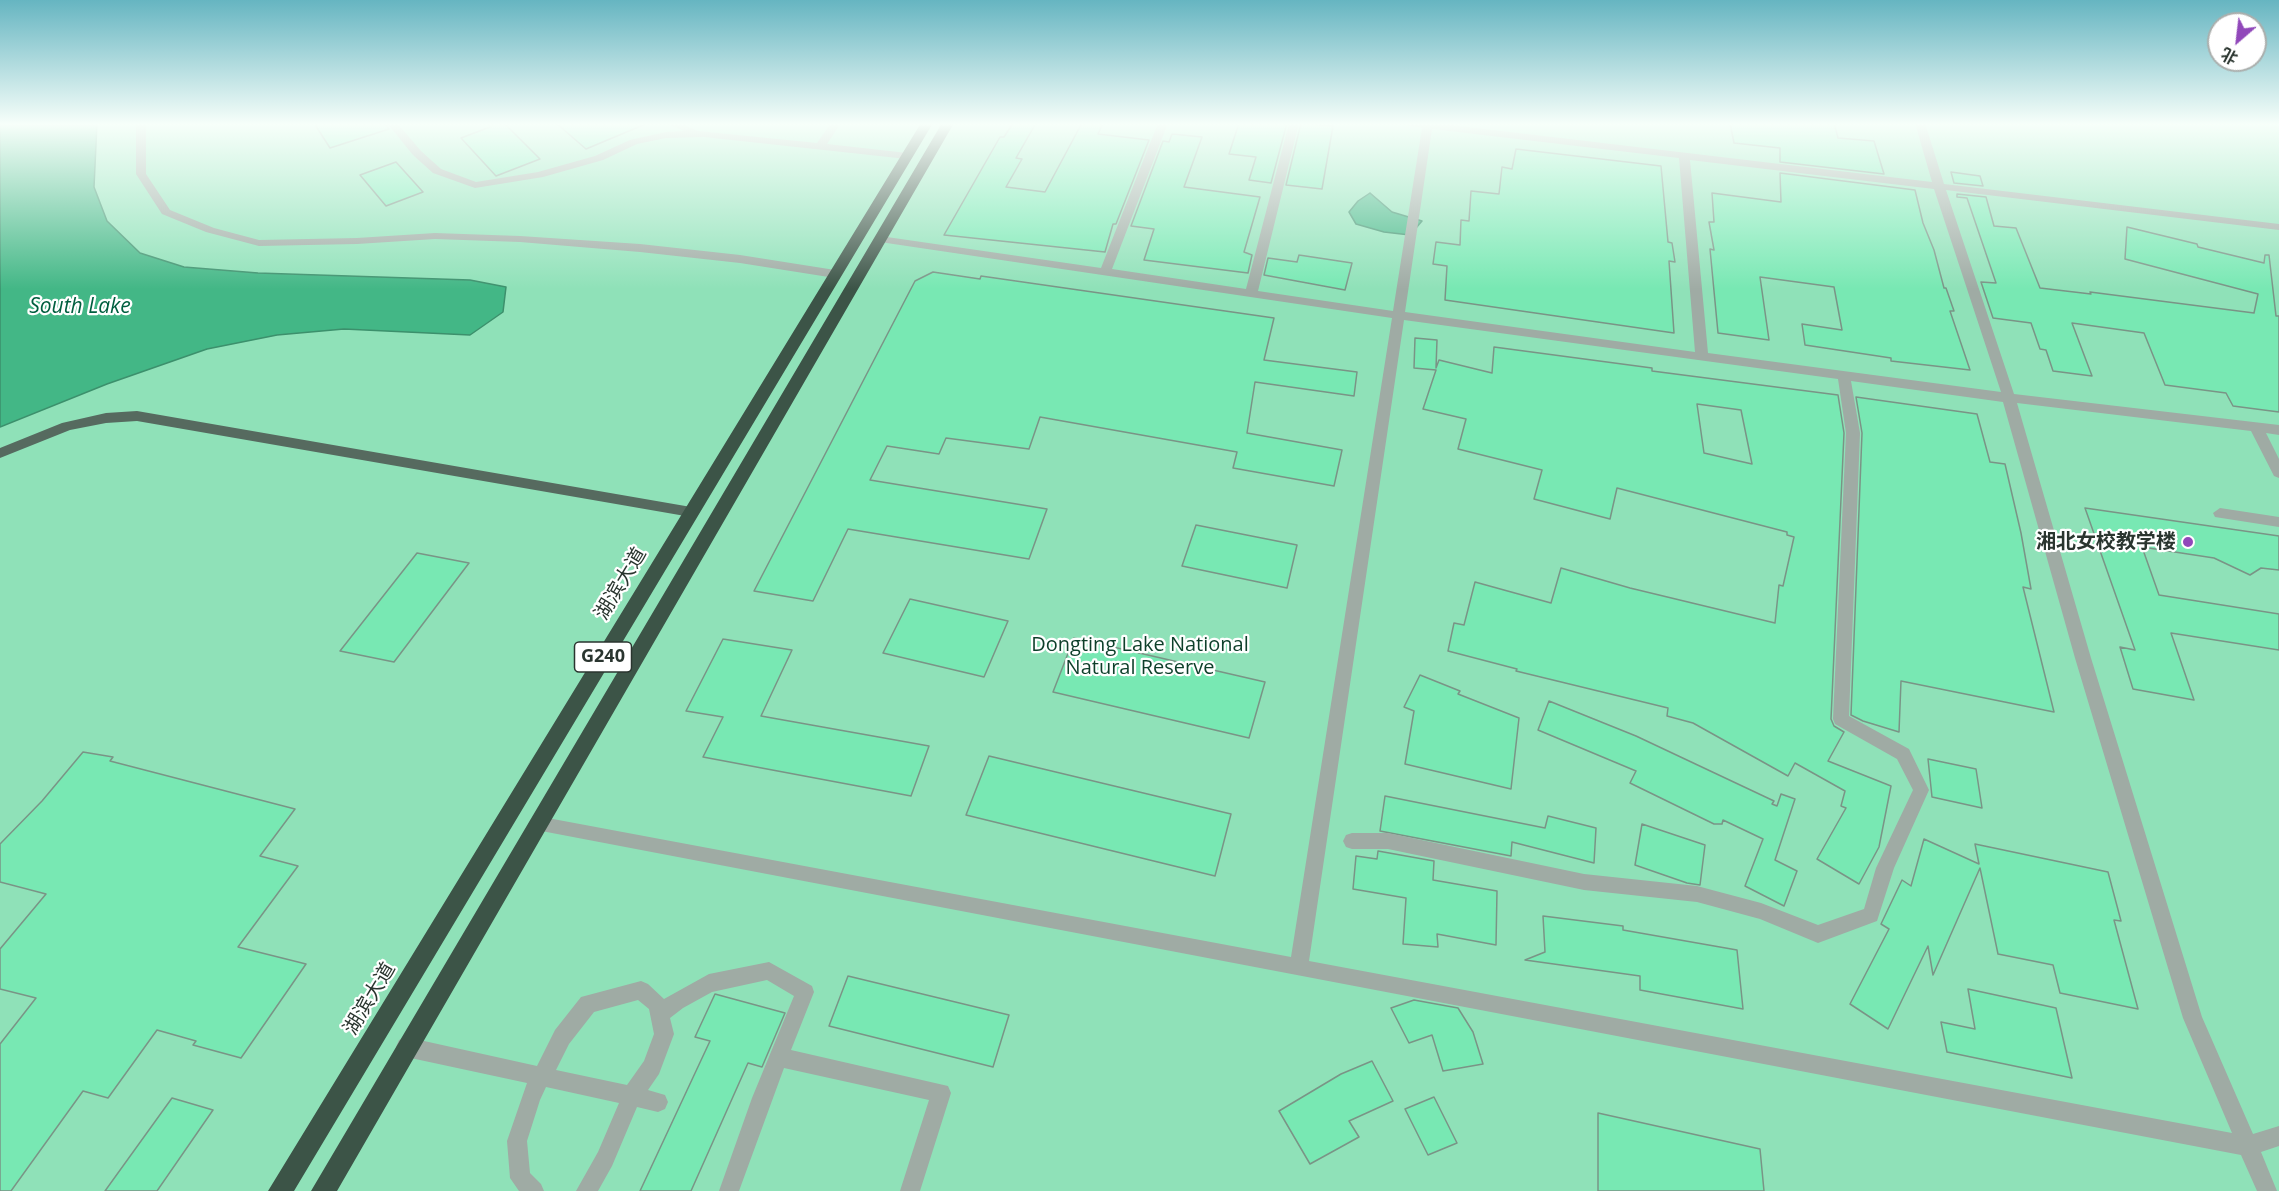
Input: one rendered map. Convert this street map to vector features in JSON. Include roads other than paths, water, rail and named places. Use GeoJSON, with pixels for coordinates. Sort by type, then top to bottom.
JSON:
{"type":"FeatureCollection","features":[{"type":"Feature","properties":{"kind":"highway","name":"湖滨大道"},"geometry":{"type":"LineString","coordinates":[[280,1191],[893,179]]}},
{"type":"Feature","properties":{"kind":"highway","name":"G240"},"geometry":{"type":"LineString","coordinates":[[322,1191],[915,179]]}},
{"type":"Feature","properties":{"kind":"main road"},"geometry":{"type":"LineString","coordinates":[[0,453],[68,426],[105,418],[137,416],[691,512]]}},
{"type":"Feature","properties":{"kind":"street"},"geometry":{"type":"LineString","coordinates":[[144,179],[166,212],[210,230],[259,243],[357,241],[435,236],[520,239],[662,250],[836,274]]}},
{"type":"Feature","properties":{"kind":"street"},"geometry":{"type":"LineString","coordinates":[[458,179],[476,185],[516,179]]}},
{"type":"Feature","properties":{"kind":"street"},"geometry":{"type":"LineString","coordinates":[[1105,272],[1141,179]]}},
{"type":"Feature","properties":{"kind":"street"},"geometry":{"type":"LineString","coordinates":[[1251,293],[1280,179]]}},
{"type":"Feature","properties":{"kind":"street"},"geometry":{"type":"LineString","coordinates":[[1299,967],[1420,179]]}},
{"type":"Feature","properties":{"kind":"street"},"geometry":{"type":"LineString","coordinates":[[1686,179],[1702,357]]}},
{"type":"Feature","properties":{"kind":"street"},"geometry":{"type":"LineString","coordinates":[[1876,179],[2279,227]]}},
{"type":"Feature","properties":{"kind":"street"},"geometry":{"type":"LineString","coordinates":[[1937,179],[2009,398],[2087,669],[2193,1018],[2267,1191]]}},
{"type":"Feature","properties":{"kind":"street"},"geometry":{"type":"LineString","coordinates":[[880,239],[1702,357],[2009,398],[2279,430]]}},
{"type":"Feature","properties":{"kind":"street"},"geometry":{"type":"LineString","coordinates":[[1352,841],[1388,842],[1584,882],[1697,894],[1761,911],[1818,934],[1871,915],[1885,868],[1921,790],[1903,754],[1841,719],[1852,433],[1844,376]]}},
{"type":"Feature","properties":{"kind":"street"},"geometry":{"type":"LineString","coordinates":[[2256,427],[2279,473]]}},
{"type":"Feature","properties":{"kind":"street"},"geometry":{"type":"LineString","coordinates":[[2220,513],[2279,522]]}},
{"type":"Feature","properties":{"kind":"street"},"geometry":{"type":"LineString","coordinates":[[537,824],[2248,1146],[2279,1136]]}},
{"type":"Feature","properties":{"kind":"street"},"geometry":{"type":"LineString","coordinates":[[660,1014],[676,1001],[709,983],[769,971],[805,992],[729,1191]]}},
{"type":"Feature","properties":{"kind":"street"},"geometry":{"type":"LineString","coordinates":[[534,1191],[520,1178],[517,1141],[531,1096],[562,1036],[588,1004],[641,990],[657,1004],[664,1034],[652,1067],[632,1096],[605,1159],[586,1191]]}},
{"type":"Feature","properties":{"kind":"street"},"geometry":{"type":"LineString","coordinates":[[406,1047],[658,1102]]}},
{"type":"Feature","properties":{"kind":"street"},"geometry":{"type":"LineString","coordinates":[[779,1057],[941,1093],[910,1191]]}},
{"type":"Feature","properties":{"kind":"water","name":"South Lake"},"geometry":{"type":"Polygon","coordinates":[[[0,179],[94,179],[94,187],[107,221],[140,253],[184,267],[258,273],[470,280],[506,287],[503,312],[470,335],[344,329],[277,335],[207,349],[107,384],[0,427],[0,179]]]}},
{"type":"Feature","properties":{"kind":"water"},"geometry":{"type":"Polygon","coordinates":[[[1370,193],[1392,212],[1422,221],[1410,235],[1384,232],[1356,224],[1349,212],[1358,201],[1370,193]]]}},
{"type":"Feature","properties":{"kind":"place","name":"湘北女校教学楼"},"geometry":{"type":"Point","coordinates":[2188,542]}},
{"type":"Feature","properties":{"kind":"park label","name":"Dongting Lake National Natural Reserve"},"geometry":{"type":"Point","coordinates":[1140,656]}}]}
